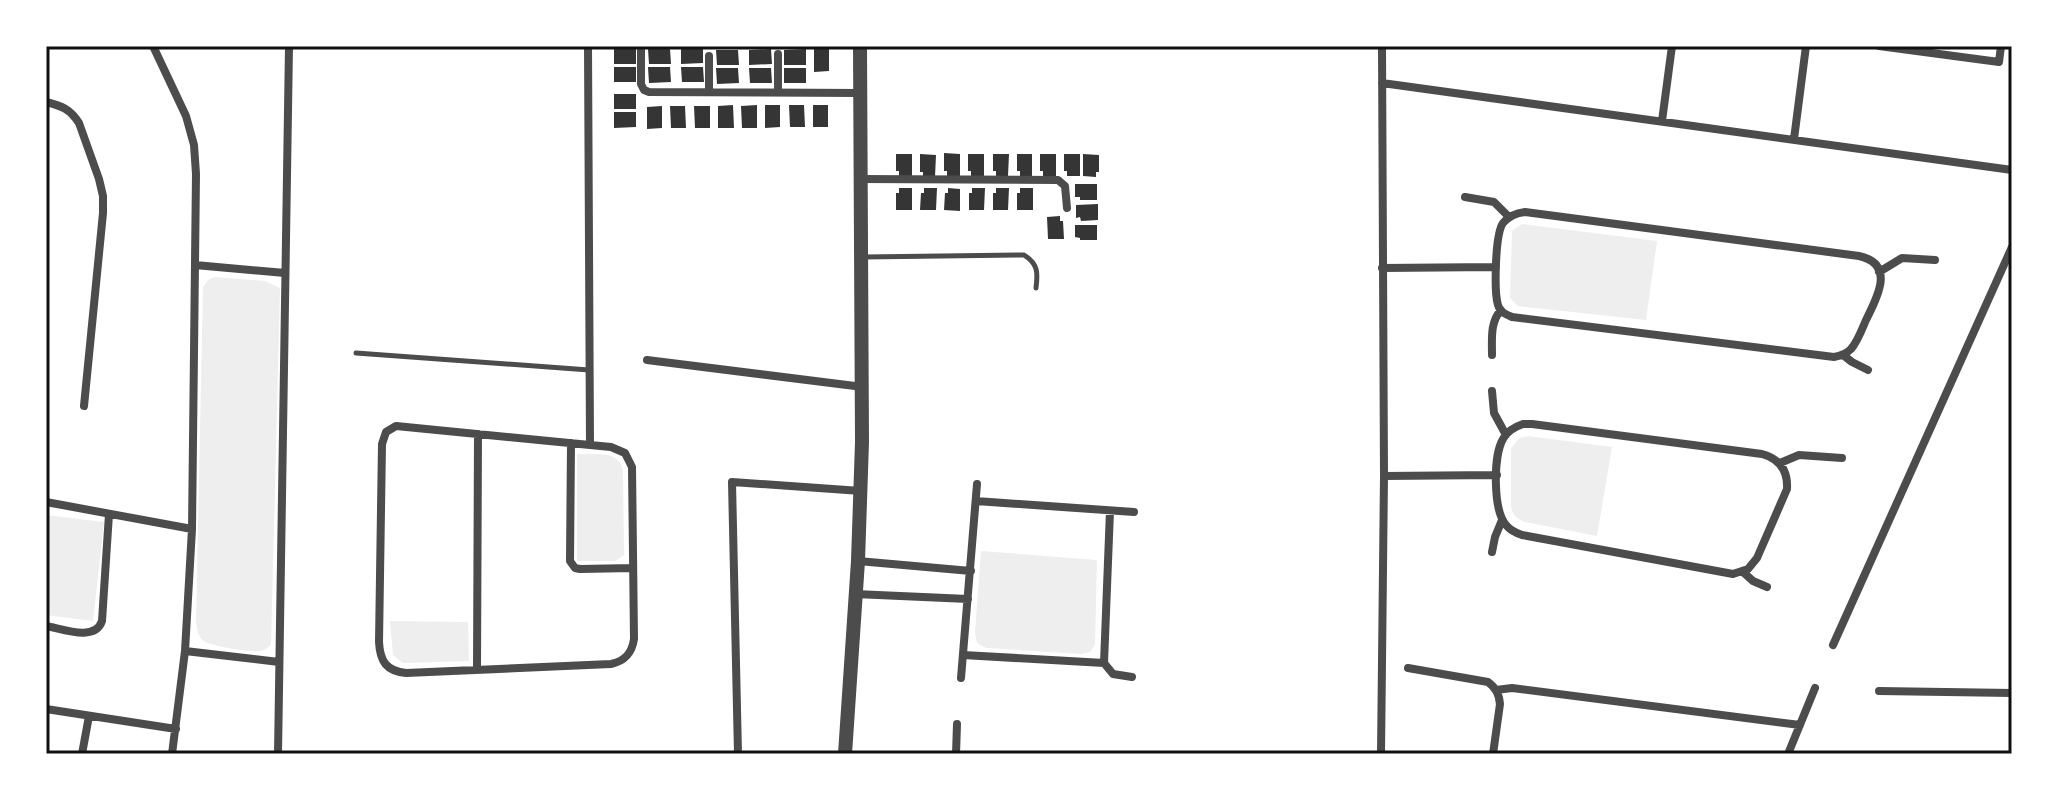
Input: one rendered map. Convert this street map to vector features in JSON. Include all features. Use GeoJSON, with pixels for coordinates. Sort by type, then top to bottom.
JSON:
{"type":"FeatureCollection","features":[{"type":"Feature","properties":{"kind":"street"},"geometry":{"type":"LineString","coordinates":[[153,46],[180,100],[194,145],[196,174],[192,529],[185,651],[172,754]]}},
{"type":"Feature","properties":{"kind":"street"},"geometry":{"type":"LineString","coordinates":[[278,754],[289,46]]}},
{"type":"Feature","properties":{"kind":"street"},"geometry":{"type":"LineString","coordinates":[[588,46],[590,445]]}},
{"type":"Feature","properties":{"kind":"street"},"geometry":{"type":"LineString","coordinates":[[845,754],[861,491],[860,46]]}},
{"type":"Feature","properties":{"kind":"street"},"geometry":{"type":"LineString","coordinates":[[1381,754],[1384,476],[1382,46]]}},
{"type":"Feature","properties":{"kind":"street"},"geometry":{"type":"LineString","coordinates":[[1662,121],[1672,46]]}},
{"type":"Feature","properties":{"kind":"street"},"geometry":{"type":"LineString","coordinates":[[1794,139],[1806,46]]}},
{"type":"Feature","properties":{"kind":"street"},"geometry":{"type":"LineString","coordinates":[[1879,46],[1999,62],[2001,46]]}},
{"type":"Feature","properties":{"kind":"street"},"geometry":{"type":"LineString","coordinates":[[641,50],[641,84],[649,92],[860,93]]}},
{"type":"Feature","properties":{"kind":"street"},"geometry":{"type":"LineString","coordinates":[[778,54],[778,92]]}},
{"type":"Feature","properties":{"kind":"street"},"geometry":{"type":"LineString","coordinates":[[709,56],[709,92]]}},
{"type":"Feature","properties":{"kind":"street"},"geometry":{"type":"LineString","coordinates":[[1382,83],[2012,170]]}},
{"type":"Feature","properties":{"kind":"street"},"geometry":{"type":"LineString","coordinates":[[46,102],[64,106],[73,113],[103,196],[84,406]]}},
{"type":"Feature","properties":{"kind":"street"},"geometry":{"type":"LineString","coordinates":[[860,179],[1058,180],[1065,186],[1067,208]]}},
{"type":"Feature","properties":{"kind":"street"},"geometry":{"type":"LineString","coordinates":[[1465,197],[1494,202],[1509,217]]}},
{"type":"Feature","properties":{"kind":"street"},"geometry":{"type":"LineString","coordinates":[[1530,212],[1859,256],[1873,262],[1882,284],[1851,349],[1843,355],[1828,357],[1512,317],[1497,303],[1498,236],[1502,224],[1509,217],[1530,212]]}},
{"type":"Feature","properties":{"kind":"street"},"geometry":{"type":"LineString","coordinates":[[1833,645],[2012,247]]}},
{"type":"Feature","properties":{"kind":"street"},"geometry":{"type":"LineString","coordinates":[[1879,272],[1902,258],[1935,260]]}},
{"type":"Feature","properties":{"kind":"street"},"geometry":{"type":"LineString","coordinates":[[195,265],[285,273]]}},
{"type":"Feature","properties":{"kind":"street"},"geometry":{"type":"LineString","coordinates":[[1382,268],[1496,267]]}},
{"type":"Feature","properties":{"kind":"street"},"geometry":{"type":"LineString","coordinates":[[1492,355],[1493,325],[1501,310]]}},
{"type":"Feature","properties":{"kind":"street"},"geometry":{"type":"LineString","coordinates":[[1843,355],[1855,365],[1868,370]]}},
{"type":"Feature","properties":{"kind":"street"},"geometry":{"type":"LineString","coordinates":[[647,360],[863,387]]}},
{"type":"Feature","properties":{"kind":"street"},"geometry":{"type":"LineString","coordinates":[[1492,391],[1494,413],[1506,435]]}},
{"type":"Feature","properties":{"kind":"street"},"geometry":{"type":"LineString","coordinates":[[1532,424],[1762,454],[1780,463],[1787,479],[1786,494],[1757,558],[1743,572],[1727,574],[1522,535],[1510,530],[1502,520],[1498,505],[1499,448],[1506,435],[1519,426],[1532,424]]}},
{"type":"Feature","properties":{"kind":"street"},"geometry":{"type":"LineString","coordinates":[[396,426],[590,445],[619,449],[628,456],[632,467],[634,639],[624,659],[611,664],[406,673],[394,672],[382,662],[379,642],[384,435],[388,429],[396,426]]}},
{"type":"Feature","properties":{"kind":"street"},"geometry":{"type":"LineString","coordinates":[[477,670],[478,434]]}},
{"type":"Feature","properties":{"kind":"street"},"geometry":{"type":"LineString","coordinates":[[571,443],[570,561],[580,569],[633,568]]}},
{"type":"Feature","properties":{"kind":"street"},"geometry":{"type":"LineString","coordinates":[[1780,463],[1799,455],[1842,458]]}},
{"type":"Feature","properties":{"kind":"street"},"geometry":{"type":"LineString","coordinates":[[1384,476],[1497,475]]}},
{"type":"Feature","properties":{"kind":"street"},"geometry":{"type":"LineString","coordinates":[[738,754],[732,482],[861,491]]}},
{"type":"Feature","properties":{"kind":"street"},"geometry":{"type":"LineString","coordinates":[[961,678],[977,484]]}},
{"type":"Feature","properties":{"kind":"street"},"geometry":{"type":"LineString","coordinates":[[976,501],[1134,512]]}},
{"type":"Feature","properties":{"kind":"street"},"geometry":{"type":"LineString","coordinates":[[46,502],[192,529]]}},
{"type":"Feature","properties":{"kind":"street"},"geometry":{"type":"LineString","coordinates":[[1110,511],[1104,663],[1113,674],[1132,677]]}},
{"type":"Feature","properties":{"kind":"street"},"geometry":{"type":"LineString","coordinates":[[46,626],[87,633],[100,628],[109,514]]}},
{"type":"Feature","properties":{"kind":"street"},"geometry":{"type":"LineString","coordinates":[[1492,552],[1502,520]]}},
{"type":"Feature","properties":{"kind":"street"},"geometry":{"type":"LineString","coordinates":[[858,561],[971,571]]}},
{"type":"Feature","properties":{"kind":"street"},"geometry":{"type":"LineString","coordinates":[[1743,572],[1767,587]]}},
{"type":"Feature","properties":{"kind":"street"},"geometry":{"type":"LineString","coordinates":[[855,594],[968,599]]}},
{"type":"Feature","properties":{"kind":"street"},"geometry":{"type":"LineString","coordinates":[[185,651],[279,662]]}},
{"type":"Feature","properties":{"kind":"street"},"geometry":{"type":"LineString","coordinates":[[963,655],[1104,663]]}},
{"type":"Feature","properties":{"kind":"street"},"geometry":{"type":"LineString","coordinates":[[1408,668],[1488,682],[1496,690],[1500,704],[1493,754]]}},
{"type":"Feature","properties":{"kind":"street"},"geometry":{"type":"LineString","coordinates":[[1496,690],[1517,688],[1800,725]]}},
{"type":"Feature","properties":{"kind":"street"},"geometry":{"type":"LineString","coordinates":[[1788,754],[1815,688]]}},
{"type":"Feature","properties":{"kind":"street"},"geometry":{"type":"LineString","coordinates":[[1879,691],[2012,693]]}},
{"type":"Feature","properties":{"kind":"street"},"geometry":{"type":"LineString","coordinates":[[46,709],[176,729]]}},
{"type":"Feature","properties":{"kind":"street"},"geometry":{"type":"LineString","coordinates":[[82,754],[89,716]]}},
{"type":"Feature","properties":{"kind":"street"},"geometry":{"type":"LineString","coordinates":[[956,754],[957,724]]}},
{"type":"Feature","properties":{"kind":"lane"},"geometry":{"type":"LineString","coordinates":[[861,257],[1024,255],[1033,261],[1037,270],[1036,288]]}},
{"type":"Feature","properties":{"kind":"lane"},"geometry":{"type":"LineString","coordinates":[[356,353],[589,370]]}},
{"type":"Feature","properties":{"kind":"shaded area"},"geometry":{"type":"Polygon","coordinates":[[[1522,224],[1657,241],[1646,320],[1518,306],[1510,298],[1512,231],[1522,224]]]}},
{"type":"Feature","properties":{"kind":"shaded area"},"geometry":{"type":"Polygon","coordinates":[[[214,277],[265,281],[280,288],[271,645],[260,651],[208,643],[200,637],[196,623],[203,287],[214,277]]]}},
{"type":"Feature","properties":{"kind":"shaded area"},"geometry":{"type":"Polygon","coordinates":[[[1528,436],[1612,447],[1597,536],[1525,522],[1514,514],[1511,506],[1511,449],[1519,438],[1528,436]]]}},
{"type":"Feature","properties":{"kind":"shaded area"},"geometry":{"type":"Polygon","coordinates":[[[577,454],[611,456],[623,470],[624,555],[615,561],[577,561],[577,454]]]}},
{"type":"Feature","properties":{"kind":"shaded area"},"geometry":{"type":"Polygon","coordinates":[[[46,515],[104,522],[93,621],[46,615],[46,515]]]}},
{"type":"Feature","properties":{"kind":"shaded area"},"geometry":{"type":"Polygon","coordinates":[[[981,551],[1097,560],[1095,645],[1090,652],[986,648],[977,643],[975,632],[981,551]]]}},
{"type":"Feature","properties":{"kind":"shaded area"},"geometry":{"type":"Polygon","coordinates":[[[390,621],[468,622],[469,661],[403,663],[393,655],[390,621]]]}},
{"type":"Feature","properties":{"kind":"building"},"geometry":{"type":"Polygon","coordinates":[[[703,48],[703,63],[681,64],[681,49],[703,48]]]}},
{"type":"Feature","properties":{"kind":"building"},"geometry":{"type":"Polygon","coordinates":[[[614,49],[636,49],[636,64],[614,64],[614,49]]]}},
{"type":"Feature","properties":{"kind":"building"},"geometry":{"type":"Polygon","coordinates":[[[648,49],[670,49],[671,64],[649,64],[648,49]]]}},
{"type":"Feature","properties":{"kind":"building"},"geometry":{"type":"Polygon","coordinates":[[[771,49],[772,64],[749,65],[749,50],[771,49]]]}},
{"type":"Feature","properties":{"kind":"building"},"geometry":{"type":"Polygon","coordinates":[[[806,49],[806,65],[784,65],[784,50],[806,49]]]}},
{"type":"Feature","properties":{"kind":"building"},"geometry":{"type":"Polygon","coordinates":[[[814,49],[829,49],[829,71],[814,72],[814,49]]]}},
{"type":"Feature","properties":{"kind":"building"},"geometry":{"type":"Polygon","coordinates":[[[716,50],[738,50],[739,65],[717,65],[716,50]]]}},
{"type":"Feature","properties":{"kind":"building"},"geometry":{"type":"Polygon","coordinates":[[[614,67],[636,67],[636,82],[614,82],[614,67]]]}},
{"type":"Feature","properties":{"kind":"building"},"geometry":{"type":"Polygon","coordinates":[[[648,67],[670,67],[671,82],[649,83],[648,67]]]}},
{"type":"Feature","properties":{"kind":"building"},"geometry":{"type":"Polygon","coordinates":[[[681,67],[703,67],[704,82],[682,82],[681,67]]]}},
{"type":"Feature","properties":{"kind":"building"},"geometry":{"type":"Polygon","coordinates":[[[716,68],[738,68],[739,83],[717,84],[716,68]]]}},
{"type":"Feature","properties":{"kind":"building"},"geometry":{"type":"Polygon","coordinates":[[[749,68],[771,68],[772,83],[750,83],[749,68]]]}},
{"type":"Feature","properties":{"kind":"building"},"geometry":{"type":"Polygon","coordinates":[[[784,68],[806,68],[806,83],[784,83],[784,68]]]}},
{"type":"Feature","properties":{"kind":"building"},"geometry":{"type":"Polygon","coordinates":[[[614,94],[636,94],[636,109],[614,109],[614,94]]]}},
{"type":"Feature","properties":{"kind":"building"},"geometry":{"type":"Polygon","coordinates":[[[733,105],[734,128],[718,128],[718,106],[733,105]]]}},
{"type":"Feature","properties":{"kind":"building"},"geometry":{"type":"Polygon","coordinates":[[[757,105],[757,128],[742,128],[741,106],[757,105]]]}},
{"type":"Feature","properties":{"kind":"building"},"geometry":{"type":"Polygon","coordinates":[[[765,105],[780,105],[780,127],[765,128],[765,105]]]}},
{"type":"Feature","properties":{"kind":"building"},"geometry":{"type":"Polygon","coordinates":[[[789,105],[804,105],[805,127],[790,127],[789,105]]]}},
{"type":"Feature","properties":{"kind":"building"},"geometry":{"type":"Polygon","coordinates":[[[813,105],[828,105],[828,127],[813,127],[813,105]]]}},
{"type":"Feature","properties":{"kind":"building"},"geometry":{"type":"Polygon","coordinates":[[[662,106],[662,128],[647,129],[647,107],[662,106]]]}},
{"type":"Feature","properties":{"kind":"building"},"geometry":{"type":"Polygon","coordinates":[[[670,106],[685,106],[686,128],[671,128],[670,106]]]}},
{"type":"Feature","properties":{"kind":"building"},"geometry":{"type":"Polygon","coordinates":[[[694,106],[710,106],[710,128],[695,128],[694,106]]]}},
{"type":"Feature","properties":{"kind":"building"},"geometry":{"type":"Polygon","coordinates":[[[614,112],[636,112],[636,127],[614,128],[614,112]]]}},
{"type":"Feature","properties":{"kind":"building"},"geometry":{"type":"Polygon","coordinates":[[[944,153],[960,154],[960,176],[947,176],[944,153]]]}},
{"type":"Feature","properties":{"kind":"building"},"geometry":{"type":"Polygon","coordinates":[[[896,154],[912,154],[912,176],[899,176],[896,154]]]}},
{"type":"Feature","properties":{"kind":"building"},"geometry":{"type":"Polygon","coordinates":[[[920,154],[936,155],[935,177],[923,176],[920,172],[920,154]]]}},
{"type":"Feature","properties":{"kind":"building"},"geometry":{"type":"Polygon","coordinates":[[[968,154],[984,154],[984,176],[971,176],[968,154]]]}},
{"type":"Feature","properties":{"kind":"building"},"geometry":{"type":"Polygon","coordinates":[[[993,154],[1009,154],[1008,176],[996,176],[993,154]]]}},
{"type":"Feature","properties":{"kind":"building"},"geometry":{"type":"Polygon","coordinates":[[[1017,154],[1032,154],[1032,176],[1020,176],[1017,154]]]}},
{"type":"Feature","properties":{"kind":"building"},"geometry":{"type":"Polygon","coordinates":[[[1040,154],[1056,154],[1056,176],[1043,176],[1040,154]]]}},
{"type":"Feature","properties":{"kind":"building"},"geometry":{"type":"Polygon","coordinates":[[[1064,154],[1080,154],[1080,176],[1067,176],[1064,154]]]}},
{"type":"Feature","properties":{"kind":"building"},"geometry":{"type":"Polygon","coordinates":[[[1083,154],[1099,155],[1096,177],[1083,176],[1083,154]]]}},
{"type":"Feature","properties":{"kind":"building"},"geometry":{"type":"Polygon","coordinates":[[[1075,184],[1097,184],[1097,200],[1075,197],[1075,184]]]}},
{"type":"Feature","properties":{"kind":"building"},"geometry":{"type":"Polygon","coordinates":[[[899,188],[912,188],[912,210],[896,210],[899,188]]]}},
{"type":"Feature","properties":{"kind":"building"},"geometry":{"type":"Polygon","coordinates":[[[924,188],[937,188],[936,210],[920,210],[924,188]]]}},
{"type":"Feature","properties":{"kind":"building"},"geometry":{"type":"Polygon","coordinates":[[[948,188],[960,189],[960,211],[944,210],[948,188]]]}},
{"type":"Feature","properties":{"kind":"building"},"geometry":{"type":"Polygon","coordinates":[[[972,188],[985,188],[984,210],[969,210],[972,188]]]}},
{"type":"Feature","properties":{"kind":"building"},"geometry":{"type":"Polygon","coordinates":[[[996,188],[1009,188],[1008,210],[993,210],[996,188]]]}},
{"type":"Feature","properties":{"kind":"building"},"geometry":{"type":"Polygon","coordinates":[[[1020,188],[1033,188],[1033,210],[1017,210],[1020,188]]]}},
{"type":"Feature","properties":{"kind":"building"},"geometry":{"type":"Polygon","coordinates":[[[1098,204],[1098,220],[1081,221],[1080,217],[1076,218],[1076,205],[1098,204]]]}},
{"type":"Feature","properties":{"kind":"building"},"geometry":{"type":"Polygon","coordinates":[[[1060,216],[1064,239],[1048,239],[1047,217],[1060,216]]]}},
{"type":"Feature","properties":{"kind":"building"},"geometry":{"type":"Polygon","coordinates":[[[1075,225],[1097,225],[1097,240],[1075,237],[1075,225]]]}}]}
